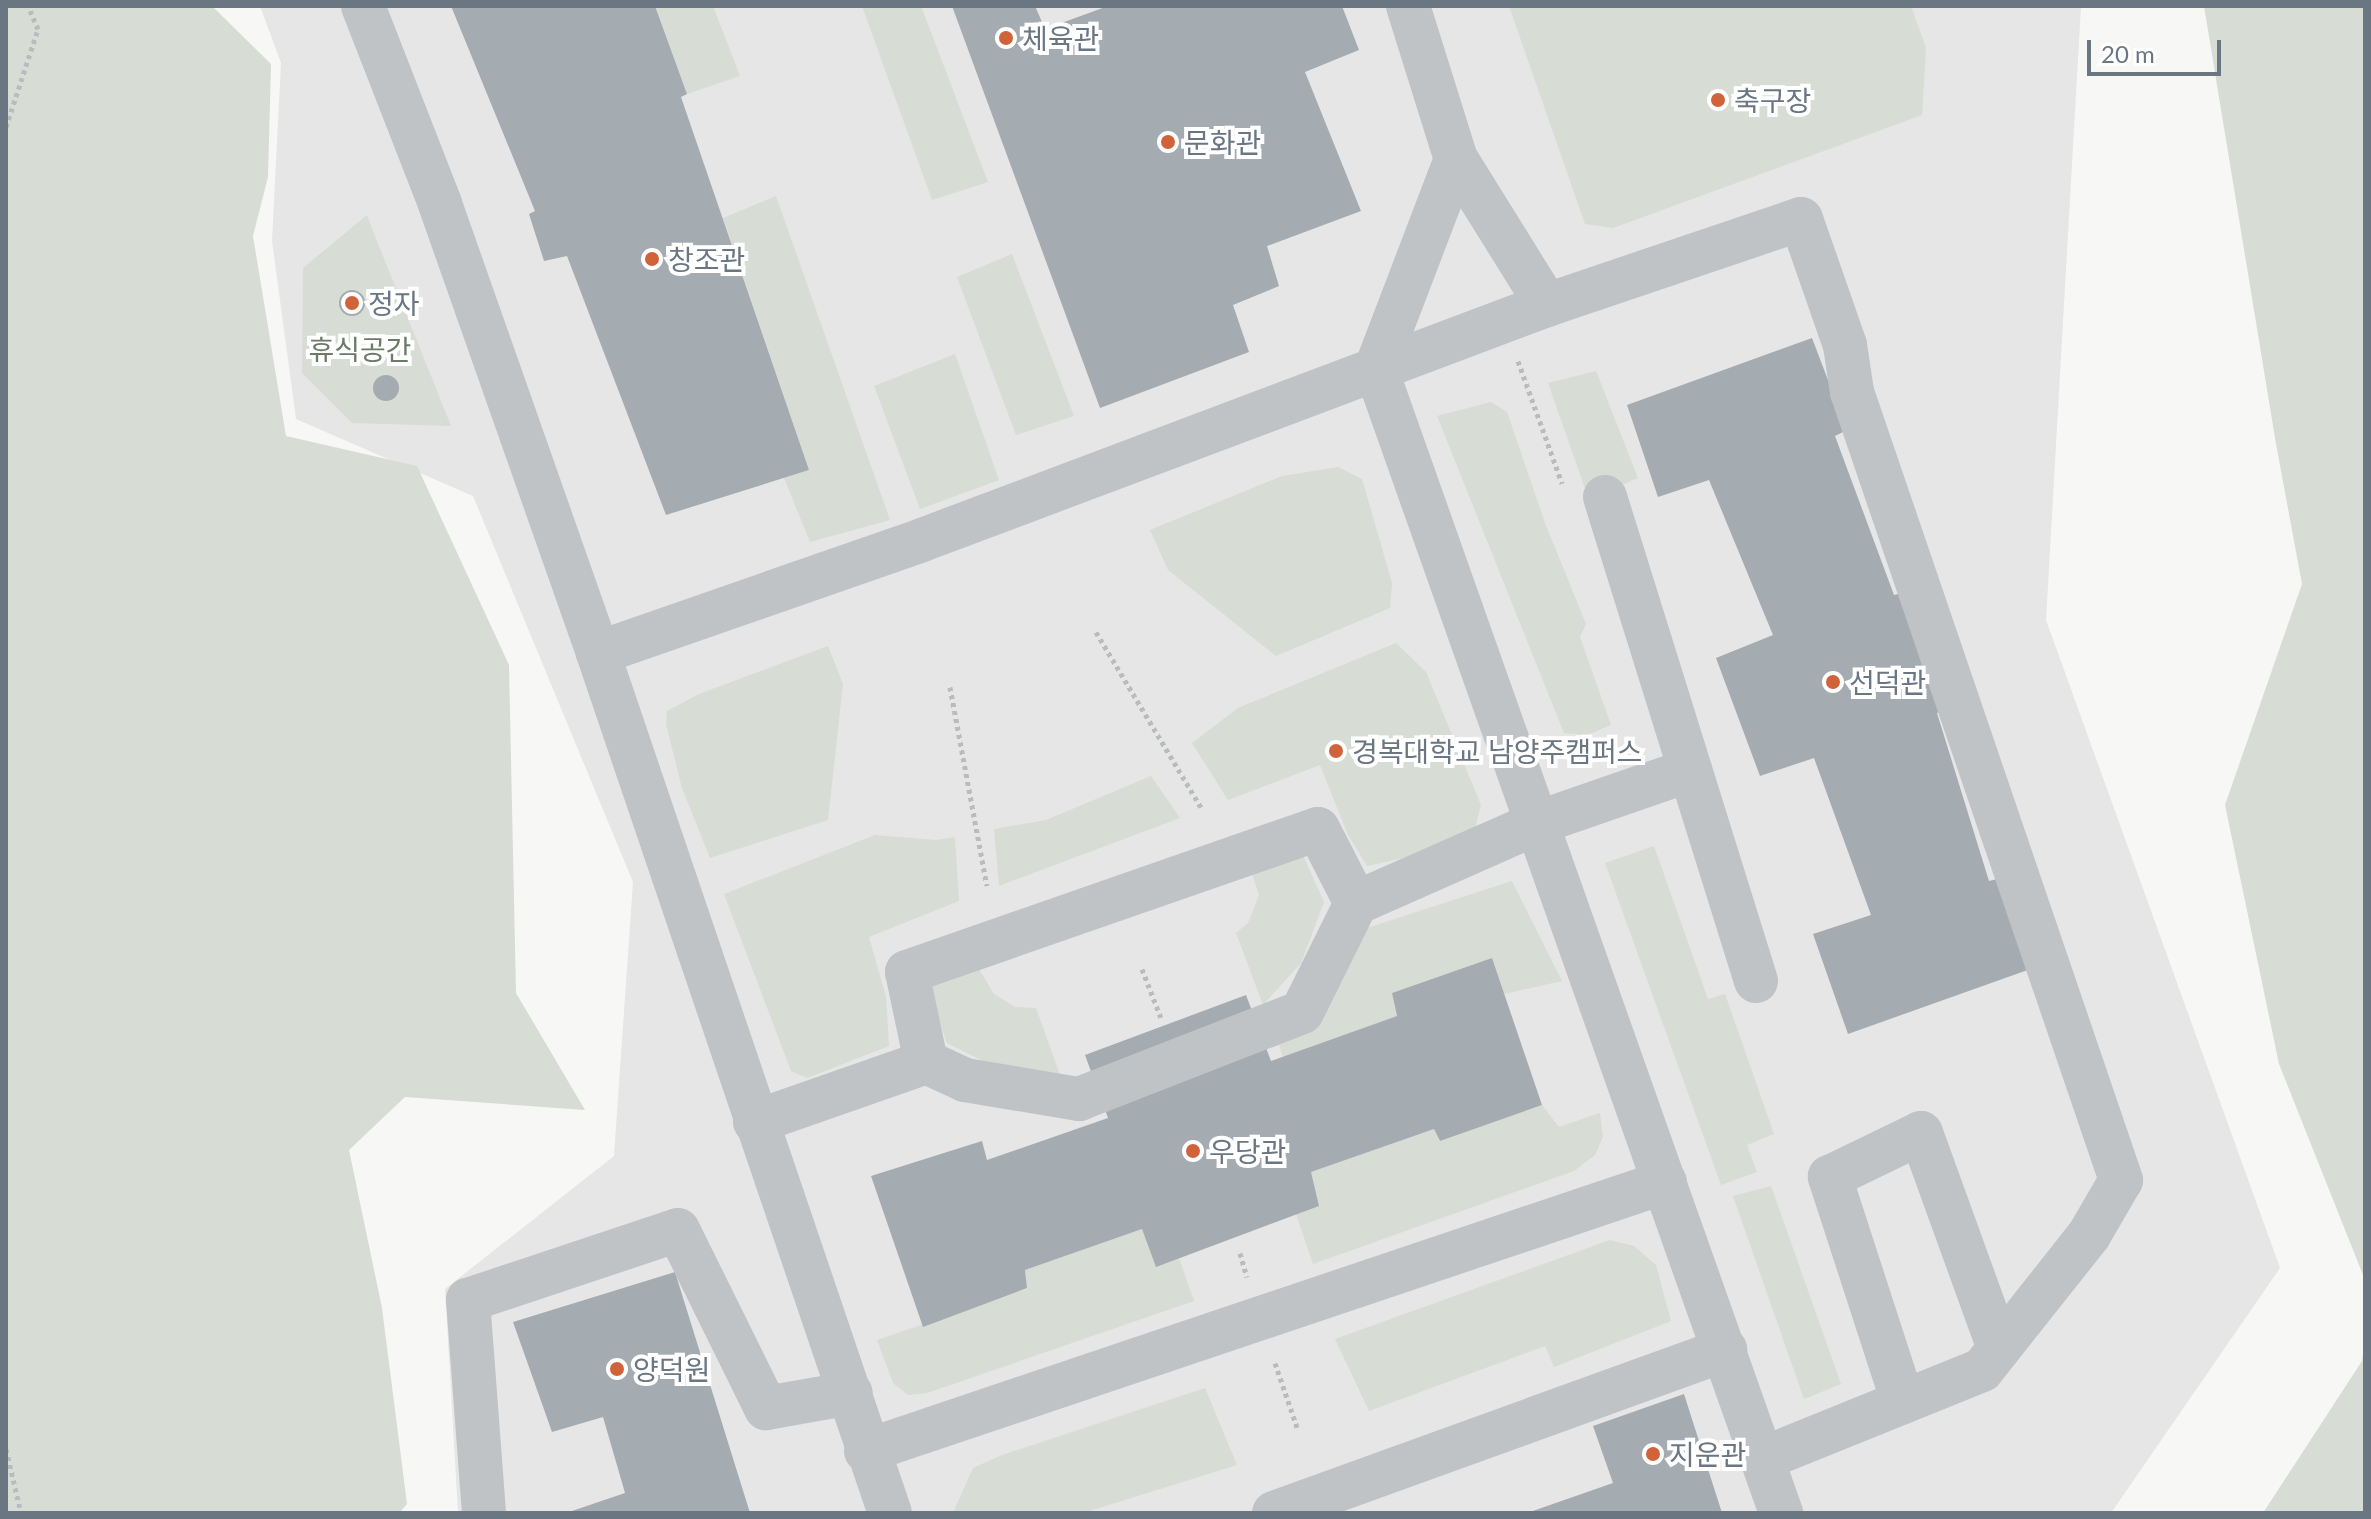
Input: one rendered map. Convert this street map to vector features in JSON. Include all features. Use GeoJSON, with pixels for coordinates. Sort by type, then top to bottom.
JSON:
{"type":"FeatureCollection","features":[{"type":"Feature","properties":{"kind":"lane"},"geometry":{"type":"LineString","coordinates":[[363,6],[440,204],[598,653],[755,1122],[851,1393],[866,1451],[890,1513]]}},
{"type":"Feature","properties":{"kind":"lane"},"geometry":{"type":"LineString","coordinates":[[1408,6],[1456,159],[1547,305]]}},
{"type":"Feature","properties":{"kind":"lane"},"geometry":{"type":"LineString","coordinates":[[1456,159],[1376,369],[1781,1513]]}},
{"type":"Feature","properties":{"kind":"lane"},"geometry":{"type":"LineString","coordinates":[[598,653],[922,540],[1547,305],[1801,219],[1845,345],[1852,392],[2121,1180],[2089,1235],[1982,1370],[1764,1458]]}},
{"type":"Feature","properties":{"kind":"lane"},"geometry":{"type":"LineString","coordinates":[[1605,497],[1756,981]]}},
{"type":"Feature","properties":{"kind":"lane"},"geometry":{"type":"LineString","coordinates":[[755,1122],[926,1062],[965,1080],[1079,1099],[1302,1012],[1356,903],[1537,823],[1690,770]]}},
{"type":"Feature","properties":{"kind":"lane"},"geometry":{"type":"LineString","coordinates":[[926,1062],[907,972],[1318,829],[1356,903]]}},
{"type":"Feature","properties":{"kind":"lane"},"geometry":{"type":"LineString","coordinates":[[1903,1402],[1830,1177],[1921,1133],[1999,1348]]}},
{"type":"Feature","properties":{"kind":"lane"},"geometry":{"type":"LineString","coordinates":[[866,1451],[1665,1182]]}},
{"type":"Feature","properties":{"kind":"lane"},"geometry":{"type":"LineString","coordinates":[[484,1513],[468,1300],[678,1230],[766,1408],[851,1393]]}},
{"type":"Feature","properties":{"kind":"lane"},"geometry":{"type":"LineString","coordinates":[[1274,1513],[1725,1350]]}},
{"type":"Feature","properties":{"kind":"path"},"geometry":{"type":"LineString","coordinates":[[6,127],[38,29],[28,6]]}},
{"type":"Feature","properties":{"kind":"path"},"geometry":{"type":"LineString","coordinates":[[1504,321],[1568,498],[1605,497]]}},
{"type":"Feature","properties":{"kind":"path"},"geometry":{"type":"LineString","coordinates":[[1096,632],[1202,809]]}},
{"type":"Feature","properties":{"kind":"path"},"geometry":{"type":"LineString","coordinates":[[950,687],[987,886]]}},
{"type":"Feature","properties":{"kind":"path"},"geometry":{"type":"LineString","coordinates":[[1142,969],[1164,1026]]}},
{"type":"Feature","properties":{"kind":"path"},"geometry":{"type":"LineString","coordinates":[[1240,1253],[1249,1286]]}},
{"type":"Feature","properties":{"kind":"path"},"geometry":{"type":"LineString","coordinates":[[1275,1363],[1298,1430]]}},
{"type":"Feature","properties":{"kind":"path"},"geometry":{"type":"LineString","coordinates":[[6,1449],[21,1513]]}},
{"type":"Feature","properties":{"kind":"shaded area","name":"경복대학교 남양주캠퍼스"},"geometry":{"type":"Polygon","coordinates":[[[260,6],[2081,6],[2046,620],[2280,1268],[2111,1513],[458,1513],[445,1289],[614,1156],[633,882],[473,496],[296,419],[272,241],[281,63],[260,6]]]}},
{"type":"Feature","properties":{"kind":"green space"},"geometry":{"type":"Polygon","coordinates":[[[6,6],[212,6],[271,64],[268,177],[253,236],[286,436],[417,466],[509,665],[516,993],[585,1110],[405,1097],[349,1150],[382,1308],[407,1504],[399,1513],[6,1513],[6,6]]]}},
{"type":"Feature","properties":{"kind":"green space"},"geometry":{"type":"Polygon","coordinates":[[[655,6],[713,6],[740,76],[687,94],[655,6]]]}},
{"type":"Feature","properties":{"kind":"green space"},"geometry":{"type":"Polygon","coordinates":[[[862,6],[921,6],[988,182],[932,200],[862,6]]]}},
{"type":"Feature","properties":{"kind":"green space","name":"축구장"},"geometry":{"type":"Polygon","coordinates":[[[1509,6],[1911,6],[1926,48],[1922,115],[1613,228],[1585,224],[1509,6]]]}},
{"type":"Feature","properties":{"kind":"green space"},"geometry":{"type":"Polygon","coordinates":[[[2204,6],[2365,6],[2365,1280],[2279,1064],[2225,805],[2302,584],[2204,6]]]}},
{"type":"Feature","properties":{"kind":"green space"},"geometry":{"type":"Polygon","coordinates":[[[776,196],[890,520],[810,542],[784,478],[809,470],[723,218],[776,196]]]}},
{"type":"Feature","properties":{"kind":"green space","name":"휴식공간"},"geometry":{"type":"Polygon","coordinates":[[[367,215],[451,426],[352,423],[302,373],[303,268],[367,215]]]}},
{"type":"Feature","properties":{"kind":"green space"},"geometry":{"type":"Polygon","coordinates":[[[1012,254],[1074,416],[1016,435],[957,277],[1012,254]]]}},
{"type":"Feature","properties":{"kind":"green space"},"geometry":{"type":"Polygon","coordinates":[[[955,354],[999,480],[920,509],[874,386],[955,354]]]}},
{"type":"Feature","properties":{"kind":"green space"},"geometry":{"type":"Polygon","coordinates":[[[1596,371],[1638,478],[1589,500],[1548,383],[1596,371]]]}},
{"type":"Feature","properties":{"kind":"green space"},"geometry":{"type":"Polygon","coordinates":[[[1491,402],[1507,412],[1545,523],[1586,624],[1580,637],[1611,725],[1587,735],[1564,733],[1437,416],[1491,402]]]}},
{"type":"Feature","properties":{"kind":"green space"},"geometry":{"type":"Polygon","coordinates":[[[1338,467],[1362,479],[1392,583],[1390,608],[1276,656],[1168,570],[1150,530],[1282,476],[1338,467]]]}},
{"type":"Feature","properties":{"kind":"green space"},"geometry":{"type":"Polygon","coordinates":[[[1396,643],[1426,672],[1481,805],[1475,828],[1404,858],[1367,866],[1348,835],[1320,765],[1228,800],[1192,743],[1238,708],[1396,643]]]}},
{"type":"Feature","properties":{"kind":"green space"},"geometry":{"type":"Polygon","coordinates":[[[828,646],[843,684],[828,820],[710,858],[682,788],[666,724],[667,711],[699,694],[828,646]]]}},
{"type":"Feature","properties":{"kind":"green space"},"geometry":{"type":"Polygon","coordinates":[[[1151,776],[1180,818],[999,886],[994,829],[1046,820],[1151,776]]]}},
{"type":"Feature","properties":{"kind":"green space"},"geometry":{"type":"Polygon","coordinates":[[[875,835],[936,840],[955,837],[959,901],[869,937],[886,997],[889,1046],[807,1078],[791,1071],[724,894],[875,835]]]}},
{"type":"Feature","properties":{"kind":"green space"},"geometry":{"type":"Polygon","coordinates":[[[1654,846],[1708,999],[1725,994],[1774,1134],[1747,1145],[1757,1172],[1721,1185],[1605,863],[1654,846]]]}},
{"type":"Feature","properties":{"kind":"green space"},"geometry":{"type":"Polygon","coordinates":[[[1302,853],[1324,902],[1301,963],[1263,1005],[1236,933],[1248,923],[1259,895],[1250,868],[1302,853]]]}},
{"type":"Feature","properties":{"kind":"green space"},"geometry":{"type":"Polygon","coordinates":[[[1512,881],[1562,981],[1504,994],[1491,959],[1392,993],[1397,1016],[1283,1057],[1279,1045],[1320,1020],[1367,928],[1512,881]]]}},
{"type":"Feature","properties":{"kind":"green space"},"geometry":{"type":"Polygon","coordinates":[[[979,969],[994,994],[1015,1007],[1036,1008],[1060,1075],[985,1062],[947,1043],[933,1004],[933,987],[944,972],[979,969]]]}},
{"type":"Feature","properties":{"kind":"green space"},"geometry":{"type":"Polygon","coordinates":[[[1542,1105],[1559,1127],[1600,1113],[1603,1137],[1595,1155],[1574,1171],[1313,1264],[1296,1214],[1311,1172],[1434,1129],[1440,1141],[1542,1105]]]}},
{"type":"Feature","properties":{"kind":"green space"},"geometry":{"type":"Polygon","coordinates":[[[1771,1186],[1841,1384],[1804,1399],[1733,1196],[1771,1186]]]}},
{"type":"Feature","properties":{"kind":"green space"},"geometry":{"type":"Polygon","coordinates":[[[1142,1229],[1179,1258],[1194,1301],[927,1393],[908,1395],[893,1383],[877,1340],[1027,1289],[1025,1270],[1142,1229]]]}},
{"type":"Feature","properties":{"kind":"green space"},"geometry":{"type":"Polygon","coordinates":[[[1610,1240],[1634,1246],[1656,1265],[1671,1321],[1554,1367],[1545,1346],[1369,1411],[1335,1339],[1610,1240]]]}},
{"type":"Feature","properties":{"kind":"green space"},"geometry":{"type":"Polygon","coordinates":[[[2365,1339],[2365,1513],[2263,1513],[2362,1361],[2365,1339]]]}},
{"type":"Feature","properties":{"kind":"green space"},"geometry":{"type":"Polygon","coordinates":[[[1205,1388],[1237,1465],[1083,1513],[953,1513],[973,1468],[1002,1455],[1205,1388]]]}},
{"type":"Feature","properties":{"kind":"building","name":"창조관"},"geometry":{"type":"Polygon","coordinates":[[[451,6],[655,6],[687,94],[681,97],[809,470],[666,515],[567,256],[544,261],[529,214],[535,211],[451,6]]]}},
{"type":"Feature","properties":{"kind":"building","name":"문화관"},"geometry":{"type":"Polygon","coordinates":[[[952,6],[1035,6],[1045,29],[1108,6],[1342,6],[1359,50],[1305,72],[1361,211],[1267,246],[1279,286],[1233,305],[1249,352],[1100,408],[952,6]]]}},
{"type":"Feature","properties":{"kind":"building","name":"정자"},"geometry":{"type":"Polygon","coordinates":[[[352,290],[361,294],[365,303],[361,312],[352,316],[343,312],[339,303],[343,294],[352,290]]]}},
{"type":"Feature","properties":{"kind":"building","name":"선덕관"},"geometry":{"type":"Polygon","coordinates":[[[1812,338],[1847,430],[1835,436],[1894,595],[1910,591],[1950,706],[1937,713],[1989,881],[2005,877],[2036,967],[1848,1034],[1813,934],[1871,915],[1814,758],[1760,776],[1716,658],[1773,635],[1709,480],[1658,497],[1627,405],[1812,338]]]}},
{"type":"Feature","properties":{"kind":"building","name":"정자"},"geometry":{"type":"Polygon","coordinates":[[[386,375],[395,379],[399,388],[395,397],[386,401],[377,397],[373,388],[377,379],[386,375]]]}},
{"type":"Feature","properties":{"kind":"building","name":"우당관"},"geometry":{"type":"Polygon","coordinates":[[[1492,958],[1542,1105],[1440,1141],[1434,1129],[1311,1172],[1319,1206],[1156,1267],[1142,1229],[1025,1270],[1027,1288],[923,1327],[871,1176],[982,1141],[987,1160],[1108,1118],[1085,1055],[1246,995],[1271,1061],[1397,1016],[1392,993],[1492,958]]]}},
{"type":"Feature","properties":{"kind":"building","name":"양덕원"},"geometry":{"type":"Polygon","coordinates":[[[675,1272],[750,1513],[566,1513],[625,1493],[603,1417],[552,1432],[513,1322],[675,1272]]]}},
{"type":"Feature","properties":{"kind":"building","name":"지운관"},"geometry":{"type":"Polygon","coordinates":[[[1684,1394],[1722,1513],[1527,1513],[1613,1483],[1593,1426],[1684,1394]]]}},
{"type":"Feature","properties":{"kind":"place","name":"체육관"},"geometry":{"type":"Point","coordinates":[1006,38]}},
{"type":"Feature","properties":{"kind":"place","name":"축구장"},"geometry":{"type":"Point","coordinates":[1718,100]}},
{"type":"Feature","properties":{"kind":"place","name":"문화관"},"geometry":{"type":"Point","coordinates":[1168,142]}},
{"type":"Feature","properties":{"kind":"place","name":"창조관"},"geometry":{"type":"Point","coordinates":[652,259]}},
{"type":"Feature","properties":{"kind":"place","name":"정자"},"geometry":{"type":"Point","coordinates":[352,303]}},
{"type":"Feature","properties":{"kind":"place","name":"선덕관"},"geometry":{"type":"Point","coordinates":[1833,682]}},
{"type":"Feature","properties":{"kind":"place","name":"경복대학교 남양주캠퍼스"},"geometry":{"type":"Point","coordinates":[1336,751]}},
{"type":"Feature","properties":{"kind":"place","name":"우당관"},"geometry":{"type":"Point","coordinates":[1193,1151]}},
{"type":"Feature","properties":{"kind":"place","name":"양덕원"},"geometry":{"type":"Point","coordinates":[617,1369]}},
{"type":"Feature","properties":{"kind":"place","name":"지운관"},"geometry":{"type":"Point","coordinates":[1653,1454]}}]}
